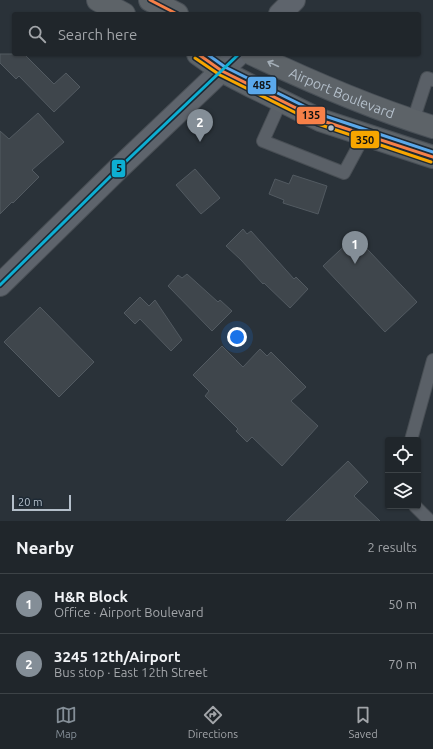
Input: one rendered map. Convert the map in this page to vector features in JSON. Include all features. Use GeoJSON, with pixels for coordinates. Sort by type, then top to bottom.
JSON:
{"type":"FeatureCollection","features":[{"type":"Feature","properties":{"kind":"main road"},"geometry":{"type":"LineString","coordinates":[[98,0],[120,12]]}},
{"type":"Feature","properties":{"kind":"main road"},"geometry":{"type":"LineString","coordinates":[[150,0],[173,12]]}},
{"type":"Feature","properties":{"kind":"main road"},"geometry":{"type":"LineString","coordinates":[[201,56],[222,71],[320,120],[433,157]]}},
{"type":"Feature","properties":{"kind":"main road","name":"Airport Boulevard"},"geometry":{"type":"LineString","coordinates":[[256,56],[346,96],[423,124]]}},
{"type":"Feature","properties":{"kind":"street"},"geometry":{"type":"LineString","coordinates":[[282,12],[294,0]]}},
{"type":"Feature","properties":{"kind":"street"},"geometry":{"type":"LineString","coordinates":[[0,285],[118,169],[237,56]]}},
{"type":"Feature","properties":{"kind":"lane"},"geometry":{"type":"LineString","coordinates":[[423,124],[427,78],[433,80]]}},
{"type":"Feature","properties":{"kind":"lane"},"geometry":{"type":"LineString","coordinates":[[281,101],[263,141],[344,173],[365,134]]}},
{"type":"Feature","properties":{"kind":"lane"},"geometry":{"type":"LineString","coordinates":[[412,437],[433,360]]}},
{"type":"Feature","properties":{"kind":"lane"},"geometry":{"type":"LineString","coordinates":[[418,509],[430,521]]}},
{"type":"Feature","properties":{"kind":"building"},"geometry":{"type":"Polygon","coordinates":[[[0,54],[26,56],[54,84],[66,73],[80,87],[54,112],[19,76],[16,79],[0,63],[0,54]]]}},
{"type":"Feature","properties":{"kind":"building"},"geometry":{"type":"Polygon","coordinates":[[[38,113],[64,142],[32,170],[39,177],[0,214],[0,131],[9,139],[38,113]]]}},
{"type":"Feature","properties":{"kind":"building"},"geometry":{"type":"Polygon","coordinates":[[[195,169],[220,198],[201,214],[176,185],[195,169]]]}},
{"type":"Feature","properties":{"kind":"building"},"geometry":{"type":"Polygon","coordinates":[[[293,175],[327,186],[318,214],[283,203],[284,200],[269,194],[275,179],[289,184],[293,175]]]}},
{"type":"Feature","properties":{"kind":"building"},"geometry":{"type":"Polygon","coordinates":[[[243,229],[247,234],[251,231],[294,279],[296,277],[308,289],[290,308],[264,283],[263,284],[226,246],[243,229]]]}},
{"type":"Feature","properties":{"kind":"building"},"geometry":{"type":"Polygon","coordinates":[[[355,236],[417,302],[385,332],[323,266],[355,236]]]}},
{"type":"Feature","properties":{"kind":"building"},"geometry":{"type":"Polygon","coordinates":[[[187,274],[218,302],[220,300],[232,311],[212,331],[168,286],[178,275],[182,278],[187,274]]]}},
{"type":"Feature","properties":{"kind":"building"},"geometry":{"type":"Polygon","coordinates":[[[140,297],[149,306],[155,300],[182,340],[171,351],[140,319],[135,324],[124,313],[140,297]]]}},
{"type":"Feature","properties":{"kind":"building"},"geometry":{"type":"Polygon","coordinates":[[[40,307],[94,362],[59,397],[4,342],[40,307]]]}},
{"type":"Feature","properties":{"kind":"building"},"geometry":{"type":"Polygon","coordinates":[[[222,346],[243,367],[260,349],[267,356],[271,352],[306,387],[291,401],[318,426],[282,466],[252,437],[247,442],[236,431],[238,429],[205,396],[209,391],[193,375],[222,346]]]}},
{"type":"Feature","properties":{"kind":"building"},"geometry":{"type":"Polygon","coordinates":[[[348,461],[368,482],[354,496],[380,521],[286,521],[348,461]]]}},
{"type":"Feature","properties":{"kind":"transit line","name":"135"},"geometry":{"type":"LineString","coordinates":[[150,0],[173,12]]}},
{"type":"Feature","properties":{"kind":"transit line","name":"135"},"geometry":{"type":"LineString","coordinates":[[201,56],[222,71],[320,120],[433,157]]}},
{"type":"Feature","properties":{"kind":"transit line","name":"485"},"geometry":{"type":"LineString","coordinates":[[210,56],[225,67],[322,115],[433,152]]}},
{"type":"Feature","properties":{"kind":"transit line","name":"5"},"geometry":{"type":"LineString","coordinates":[[0,285],[118,169],[237,56]]}},
{"type":"Feature","properties":{"kind":"transit line","name":"350"},"geometry":{"type":"LineString","coordinates":[[195,58],[220,75],[318,124],[431,162]]}},
{"type":"Feature","properties":{"kind":"place","name":"3245 12th/Airport"},"geometry":{"type":"Point","coordinates":[200,142]}},
{"type":"Feature","properties":{"kind":"place","name":"H&R Block"},"geometry":{"type":"Point","coordinates":[355,264]}}]}
